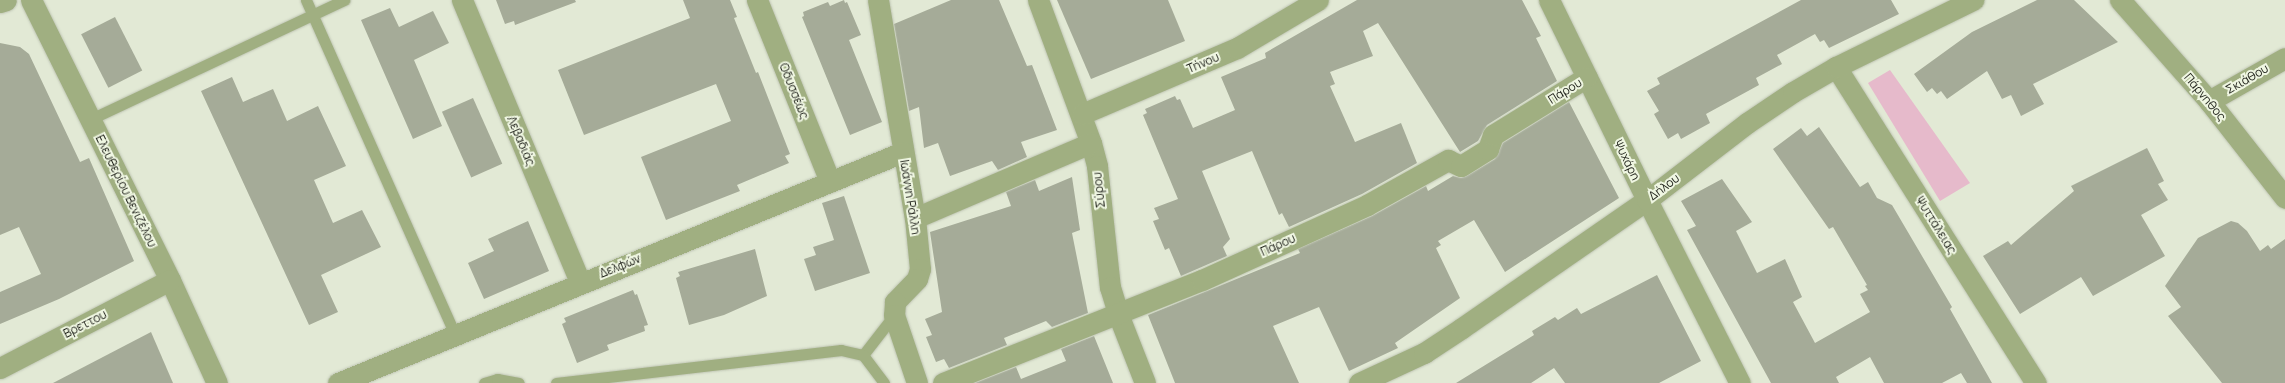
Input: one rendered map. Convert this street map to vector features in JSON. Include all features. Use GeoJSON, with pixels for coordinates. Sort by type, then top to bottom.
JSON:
{"type":"FeatureCollection","features":[{"type":"Feature","properties":{"kind":"street"},"geometry":{"type":"LineString","coordinates":[[0,2],[6,0]]}},
{"type":"Feature","properties":{"kind":"street","name":"Ελευθερίου Βενιζέλου"},"geometry":{"type":"LineString","coordinates":[[31,0],[170,280],[217,383]]}},
{"type":"Feature","properties":{"kind":"street","name":"Λεβαδιάς"},"geometry":{"type":"LineString","coordinates":[[462,0],[580,282]]}},
{"type":"Feature","properties":{"kind":"street","name":"Οδυσσέως"},"geometry":{"type":"LineString","coordinates":[[757,0],[830,182]]}},
{"type":"Feature","properties":{"kind":"street","name":"Ιωάννη Ράλλη"},"geometry":{"type":"LineString","coordinates":[[878,0],[915,218],[920,269],[917,279],[895,302],[894,315]]}},
{"type":"Feature","properties":{"kind":"street","name":"Σύρου"},"geometry":{"type":"LineString","coordinates":[[1038,0],[1082,114],[1091,143],[1096,166],[1110,287],[1118,314],[1145,383]]}},
{"type":"Feature","properties":{"kind":"street","name":"Τήνου"},"geometry":{"type":"LineString","coordinates":[[1082,114],[1237,48],[1318,0]]}},
{"type":"Feature","properties":{"kind":"street","name":"Ψυχάρη"},"geometry":{"type":"LineString","coordinates":[[1549,0],[1647,200],[1740,383]]}},
{"type":"Feature","properties":{"kind":"street","name":"Δήλου"},"geometry":{"type":"LineString","coordinates":[[1359,383],[1424,352],[1647,200],[1747,123],[1836,67],[1973,0]]}},
{"type":"Feature","properties":{"kind":"street","name":"Πάρνηθος"},"geometry":{"type":"LineString","coordinates":[[2120,0],[2209,101],[2285,198]]}},
{"type":"Feature","properties":{"kind":"street","name":"Σκιάθου"},"geometry":{"type":"LineString","coordinates":[[2209,101],[2285,58]]}},
{"type":"Feature","properties":{"kind":"street","name":"Ψυττάλειας"},"geometry":{"type":"LineString","coordinates":[[1836,67],[2036,383]]}},
{"type":"Feature","properties":{"kind":"street","name":"Πάρου"},"geometry":{"type":"LineString","coordinates":[[943,383],[1202,280],[1367,205],[1448,160],[1460,166],[1488,149],[1493,135],[1587,77]]}},
{"type":"Feature","properties":{"kind":"street"},"geometry":{"type":"LineString","coordinates":[[915,218],[1091,143]]}},
{"type":"Feature","properties":{"kind":"street","name":"Δελφών"},"geometry":{"type":"LineString","coordinates":[[342,382],[580,282],[903,152]]}},
{"type":"Feature","properties":{"kind":"street","name":"Βρεττου"},"geometry":{"type":"LineString","coordinates":[[0,368],[170,280]]}},
{"type":"Feature","properties":{"kind":"street"},"geometry":{"type":"LineString","coordinates":[[894,315],[917,383]]}},
{"type":"Feature","properties":{"kind":"lane"},"geometry":{"type":"LineString","coordinates":[[306,0],[455,334]]}},
{"type":"Feature","properties":{"kind":"lane"},"geometry":{"type":"LineString","coordinates":[[91,119],[344,0]]}},
{"type":"Feature","properties":{"kind":"lane"},"geometry":{"type":"LineString","coordinates":[[863,355],[894,315]]}},
{"type":"Feature","properties":{"kind":"lane"},"geometry":{"type":"LineString","coordinates":[[556,383],[841,350],[863,355],[884,383]]}},
{"type":"Feature","properties":{"kind":"lane"},"geometry":{"type":"LineString","coordinates":[[484,383],[497,379],[519,383]]}},
{"type":"Feature","properties":{"kind":"shaded area"},"geometry":{"type":"Polygon","coordinates":[[[1890,70],[1970,183],[1940,201],[1868,83],[1890,70]]]}},
{"type":"Feature","properties":{"kind":"building"},"geometry":{"type":"Polygon","coordinates":[[[496,0],[575,0],[576,2],[515,25],[514,21],[505,24],[496,0]]]}},
{"type":"Feature","properties":{"kind":"building"},"geometry":{"type":"Polygon","coordinates":[[[683,0],[730,0],[737,17],[734,18],[756,73],[758,72],[790,154],[785,156],[789,163],[737,185],[740,191],[666,220],[641,157],[731,121],[716,84],[584,135],[558,70],[690,18],[683,0]]]}},
{"type":"Feature","properties":{"kind":"building"},"geometry":{"type":"Polygon","coordinates":[[[844,0],[845,3],[847,2],[861,35],[849,40],[882,122],[850,135],[802,17],[804,16],[803,12],[828,2],[830,6],[844,0]]]}},
{"type":"Feature","properties":{"kind":"building"},"geometry":{"type":"Polygon","coordinates":[[[951,0],[999,0],[1027,66],[1032,65],[1057,130],[1021,142],[1027,157],[998,170],[992,161],[950,176],[938,143],[924,148],[919,107],[909,111],[894,24],[951,0]]]}},
{"type":"Feature","properties":{"kind":"building"},"geometry":{"type":"Polygon","coordinates":[[[1057,0],[1168,0],[1185,41],[1091,79],[1057,0]]]}},
{"type":"Feature","properties":{"kind":"building"},"geometry":{"type":"Polygon","coordinates":[[[1357,0],[1522,0],[1541,36],[1536,38],[1557,81],[1487,125],[1478,141],[1460,152],[1378,23],[1363,31],[1373,56],[1330,72],[1335,84],[1330,86],[1355,142],[1401,123],[1417,163],[1362,194],[1289,227],[1282,213],[1279,215],[1252,151],[1202,171],[1230,239],[1223,247],[1227,256],[1181,276],[1169,248],[1165,250],[1153,221],[1159,219],[1154,208],[1178,199],[1143,115],[1147,113],[1145,109],[1175,96],[1177,100],[1180,99],[1193,128],[1235,110],[1221,77],[1266,58],[1265,53],[1357,0]]]}},
{"type":"Feature","properties":{"kind":"building"},"geometry":{"type":"Polygon","coordinates":[[[1801,0],[1891,0],[1899,14],[1829,48],[1824,40],[1820,42],[1815,34],[1777,55],[1782,64],[1756,78],[1759,85],[1706,114],[1710,123],[1681,139],[1678,133],[1668,139],[1654,114],[1659,111],[1647,91],[1660,84],[1657,78],[1801,0]]]}},
{"type":"Feature","properties":{"kind":"building"},"geometry":{"type":"Polygon","coordinates":[[[2037,0],[2074,0],[2118,42],[2033,84],[2044,104],[2021,116],[2011,95],[2002,99],[1987,71],[1947,99],[1941,91],[1937,94],[1932,88],[1927,92],[1914,74],[1972,32],[2037,0]]]}},
{"type":"Feature","properties":{"kind":"building"},"geometry":{"type":"Polygon","coordinates":[[[390,8],[399,27],[433,11],[449,43],[414,60],[442,126],[413,139],[361,20],[390,8]]]}},
{"type":"Feature","properties":{"kind":"building"},"geometry":{"type":"Polygon","coordinates":[[[115,17],[142,70],[108,88],[81,34],[115,17]]]}},
{"type":"Feature","properties":{"kind":"building"},"geometry":{"type":"Polygon","coordinates":[[[0,43],[20,47],[29,54],[80,162],[89,158],[134,261],[59,299],[0,324],[0,292],[41,274],[19,227],[0,235],[0,43]]]}},
{"type":"Feature","properties":{"kind":"building"},"geometry":{"type":"Polygon","coordinates":[[[232,77],[243,102],[273,89],[287,121],[318,106],[346,166],[314,180],[333,223],[362,210],[381,247],[321,275],[338,312],[309,325],[201,91],[232,77]]]}},
{"type":"Feature","properties":{"kind":"building"},"geometry":{"type":"Polygon","coordinates":[[[473,98],[502,164],[471,178],[442,112],[473,98]]]}},
{"type":"Feature","properties":{"kind":"building"},"geometry":{"type":"Polygon","coordinates":[[[1569,102],[1619,198],[1505,272],[1474,220],[1438,241],[1441,245],[1436,248],[1460,298],[1395,343],[1398,348],[1349,371],[1319,307],[1273,326],[1299,383],[1175,383],[1148,315],[1300,253],[1298,249],[1372,216],[1426,186],[1428,191],[1453,176],[1461,178],[1467,176],[1495,159],[1503,143],[1569,102]]]}},
{"type":"Feature","properties":{"kind":"building"},"geometry":{"type":"Polygon","coordinates":[[[1819,127],[1860,187],[1868,182],[1877,198],[1892,205],[1952,307],[1950,309],[1992,383],[1967,383],[1961,373],[1942,383],[1884,383],[1870,357],[1836,377],[1839,383],[1771,383],[1687,230],[1696,226],[1681,201],[1722,179],[1752,222],[1736,231],[1757,273],[1785,259],[1802,297],[1793,302],[1815,343],[1870,312],[1860,294],[1868,290],[1865,286],[1867,285],[1833,227],[1829,229],[1773,149],[1801,128],[1807,136],[1819,127]]]}},
{"type":"Feature","properties":{"kind":"building"},"geometry":{"type":"Polygon","coordinates":[[[2147,148],[2164,181],[2158,184],[2168,200],[2141,215],[2165,256],[2093,296],[2081,277],[2020,314],[1983,256],[2008,241],[2011,245],[2074,191],[2071,186],[2147,148]]]}},
{"type":"Feature","properties":{"kind":"building"},"geometry":{"type":"Polygon","coordinates":[[[1072,177],[1080,230],[1072,233],[1088,313],[1052,327],[1046,321],[1004,338],[1007,345],[949,368],[944,359],[936,362],[926,337],[932,335],[925,319],[942,312],[930,232],[1011,206],[1006,192],[1035,180],[1039,191],[1072,177]]]}},
{"type":"Feature","properties":{"kind":"building"},"geometry":{"type":"Polygon","coordinates":[[[844,196],[870,273],[815,291],[804,259],[816,255],[813,247],[834,240],[822,203],[844,196]]]}},
{"type":"Feature","properties":{"kind":"building"},"geometry":{"type":"Polygon","coordinates":[[[528,221],[549,271],[484,299],[468,263],[494,251],[488,239],[528,221]]]}},
{"type":"Feature","properties":{"kind":"building"},"geometry":{"type":"Polygon","coordinates":[[[2231,221],[2238,223],[2247,231],[2260,251],[2268,245],[2271,249],[2285,239],[2285,383],[2222,383],[2168,316],[2181,307],[2165,286],[2198,238],[2231,221]]]}},
{"type":"Feature","properties":{"kind":"building"},"geometry":{"type":"Polygon","coordinates":[[[755,249],[767,296],[724,315],[689,325],[676,278],[680,276],[678,272],[755,249]]]}},
{"type":"Feature","properties":{"kind":"building"},"geometry":{"type":"Polygon","coordinates":[[[1657,275],[1701,361],[1659,383],[1565,383],[1554,368],[1531,383],[1456,383],[1534,335],[1532,331],[1555,317],[1558,320],[1577,308],[1581,314],[1657,275]]]}},
{"type":"Feature","properties":{"kind":"building"},"geometry":{"type":"Polygon","coordinates":[[[633,290],[635,295],[637,294],[648,325],[644,326],[645,331],[607,345],[609,350],[577,363],[562,324],[566,322],[564,318],[633,290]]]}},
{"type":"Feature","properties":{"kind":"building"},"geometry":{"type":"Polygon","coordinates":[[[151,332],[173,383],[53,383],[151,332]]]}},
{"type":"Feature","properties":{"kind":"building"},"geometry":{"type":"Polygon","coordinates":[[[1094,336],[1113,383],[975,383],[1016,367],[1021,379],[1066,361],[1061,349],[1094,336]]]}}]}
